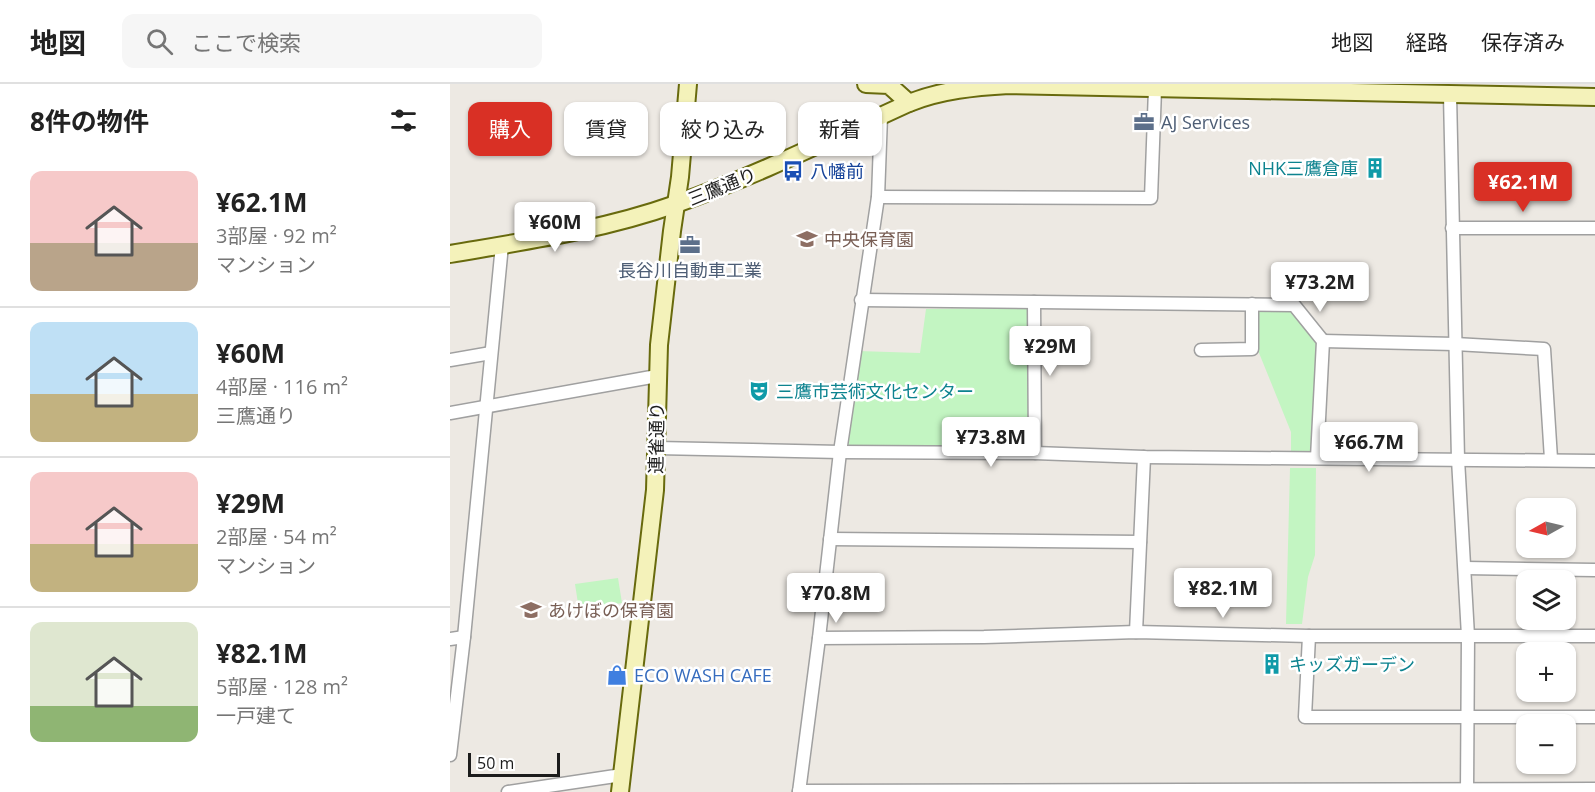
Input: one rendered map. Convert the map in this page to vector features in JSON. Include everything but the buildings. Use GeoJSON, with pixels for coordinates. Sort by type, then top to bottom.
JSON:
{"type":"FeatureCollection","features":[{"type":"Feature","properties":{"kind":"main road","name":"連雀通り"},"geometry":{"type":"LineString","coordinates":[[620,792],[649,550],[657,448],[659,345],[688,84]]}},
{"type":"Feature","properties":{"kind":"main road"},"geometry":{"type":"LineString","coordinates":[[866,84],[889,85],[909,103]]}},
{"type":"Feature","properties":{"kind":"main road","name":"三鷹通り"},"geometry":{"type":"LineString","coordinates":[[882,116],[924,97],[969,87],[1009,84],[1595,97]]}},
{"type":"Feature","properties":{"kind":"main road","name":"三鷹通り"},"geometry":{"type":"LineString","coordinates":[[450,254],[580,231],[676,204],[798,154]]}},
{"type":"Feature","properties":{"kind":"street"},"geometry":{"type":"LineString","coordinates":[[878,197],[1151,198],[1155,89]]}},
{"type":"Feature","properties":{"kind":"street"},"geometry":{"type":"LineString","coordinates":[[1450,94],[1458,459],[1468,636],[1467,791]]}},
{"type":"Feature","properties":{"kind":"street"},"geometry":{"type":"LineString","coordinates":[[880,156],[878,197],[840,452],[799,792],[1595,789]]}},
{"type":"Feature","properties":{"kind":"street"},"geometry":{"type":"LineString","coordinates":[[1452,228],[1595,228]]}},
{"type":"Feature","properties":{"kind":"street"},"geometry":{"type":"LineString","coordinates":[[450,754],[464,637],[502,245]]}},
{"type":"Feature","properties":{"kind":"street"},"geometry":{"type":"LineString","coordinates":[[861,300],[1294,305],[1323,341],[1317,458]]}},
{"type":"Feature","properties":{"kind":"street"},"geometry":{"type":"LineString","coordinates":[[1034,302],[1035,453]]}},
{"type":"Feature","properties":{"kind":"street"},"geometry":{"type":"LineString","coordinates":[[1201,350],[1252,349],[1252,303]]}},
{"type":"Feature","properties":{"kind":"street"},"geometry":{"type":"LineString","coordinates":[[1323,341],[1544,349],[1551,459]]}},
{"type":"Feature","properties":{"kind":"street"},"geometry":{"type":"LineString","coordinates":[[450,360],[491,353]]}},
{"type":"Feature","properties":{"kind":"street"},"geometry":{"type":"LineString","coordinates":[[450,413],[657,376]]}},
{"type":"Feature","properties":{"kind":"street"},"geometry":{"type":"LineString","coordinates":[[657,448],[1035,453],[1144,457],[1595,460]]}},
{"type":"Feature","properties":{"kind":"street"},"geometry":{"type":"LineString","coordinates":[[1136,632],[1144,457]]}},
{"type":"Feature","properties":{"kind":"street"},"geometry":{"type":"LineString","coordinates":[[830,539],[1140,542]]}},
{"type":"Feature","properties":{"kind":"street"},"geometry":{"type":"LineString","coordinates":[[1465,568],[1595,570]]}},
{"type":"Feature","properties":{"kind":"street"},"geometry":{"type":"LineString","coordinates":[[819,638],[984,637],[1136,632],[1309,636],[1595,636]]}},
{"type":"Feature","properties":{"kind":"street"},"geometry":{"type":"LineString","coordinates":[[1309,636],[1305,717],[1595,717]]}},
{"type":"Feature","properties":{"kind":"street"},"geometry":{"type":"LineString","coordinates":[[450,639],[464,637]]}},
{"type":"Feature","properties":{"kind":"street"},"geometry":{"type":"LineString","coordinates":[[508,792],[622,775]]}},
{"type":"Feature","properties":{"kind":"green space"},"geometry":{"type":"Polygon","coordinates":[[[1030,308],[1031,446],[848,446],[858,351],[920,353],[926,309],[1030,308]]]}},
{"type":"Feature","properties":{"kind":"green space"},"geometry":{"type":"Polygon","coordinates":[[[1256,309],[1290,310],[1319,340],[1314,454],[1291,454],[1291,432],[1257,348],[1256,309]]]}},
{"type":"Feature","properties":{"kind":"green space"},"geometry":{"type":"Polygon","coordinates":[[[1290,468],[1316,468],[1315,555],[1308,577],[1302,624],[1286,624],[1290,468]]]}},
{"type":"Feature","properties":{"kind":"green space"},"geometry":{"type":"Polygon","coordinates":[[[618,578],[622,603],[579,610],[575,584],[618,578]]]}},
{"type":"Feature","properties":{"kind":"place","name":"AJ Services"},"geometry":{"type":"Point","coordinates":[1144,122]}},
{"type":"Feature","properties":{"kind":"place","name":"NHK三鷹倉庫"},"geometry":{"type":"Point","coordinates":[1375,168]}},
{"type":"Feature","properties":{"kind":"place","name":"八幡前"},"geometry":{"type":"Point","coordinates":[793,171]}},
{"type":"Feature","properties":{"kind":"place","name":"中央保育園"},"geometry":{"type":"Point","coordinates":[807,239]}},
{"type":"Feature","properties":{"kind":"place","name":"長谷川自動車工業"},"geometry":{"type":"Point","coordinates":[690,245]}},
{"type":"Feature","properties":{"kind":"place","name":"三鷹市芸術文化センター"},"geometry":{"type":"Point","coordinates":[759,391]}},
{"type":"Feature","properties":{"kind":"place","name":"あけぼの保育園"},"geometry":{"type":"Point","coordinates":[531,610]}},
{"type":"Feature","properties":{"kind":"place","name":"キッズガーデン"},"geometry":{"type":"Point","coordinates":[1272,664]}},
{"type":"Feature","properties":{"kind":"place","name":"ECO WASH CAFE"},"geometry":{"type":"Point","coordinates":[617,675]}}]}
